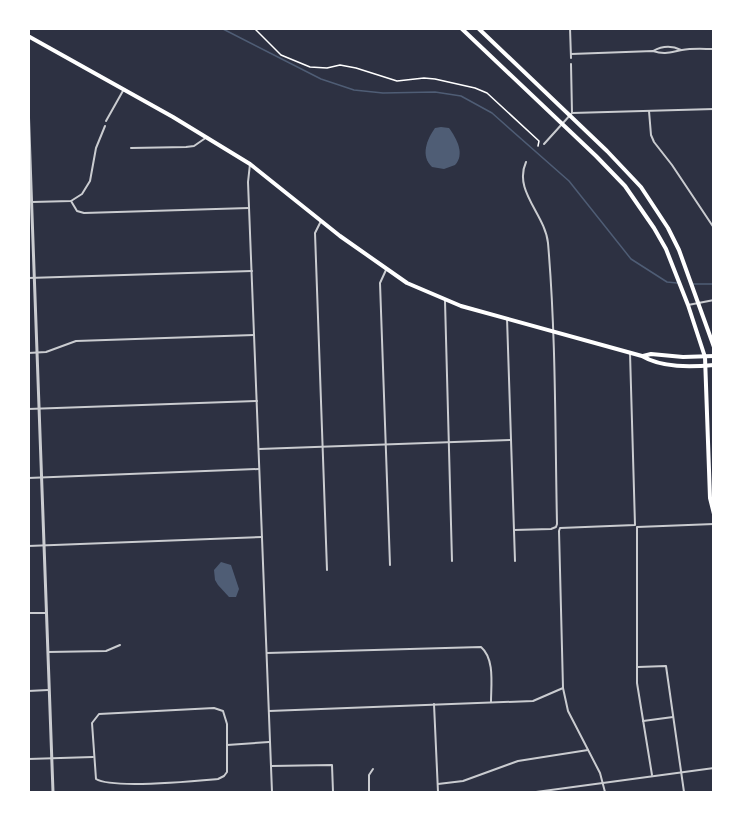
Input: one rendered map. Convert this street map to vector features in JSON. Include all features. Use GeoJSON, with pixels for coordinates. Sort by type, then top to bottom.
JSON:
{"type":"FeatureCollection","features":[{"type":"Feature","properties":{"kind":"main road"},"geometry":{"type":"LineString","coordinates":[[461,28],[625,186],[654,228],[678,276],[705,357],[711,440],[710,498],[714,514]]}},
{"type":"Feature","properties":{"kind":"main road"},"geometry":{"type":"LineString","coordinates":[[478,28],[571,115],[641,188],[668,228],[690,278],[714,347]]}},
{"type":"Feature","properties":{"kind":"main road"},"geometry":{"type":"LineString","coordinates":[[28,36],[124,89],[250,164],[321,221],[406,284],[445,301],[642,356],[651,361],[669,364],[714,365]]}},
{"type":"Feature","properties":{"kind":"main road"},"geometry":{"type":"LineString","coordinates":[[642,356],[651,354],[683,357],[714,356]]}},
{"type":"Feature","properties":{"kind":"street"},"geometry":{"type":"LineString","coordinates":[[570,28],[571,58]]}},
{"type":"Feature","properties":{"kind":"street"},"geometry":{"type":"LineString","coordinates":[[653,51],[661,47],[674,46],[681,50]]}},
{"type":"Feature","properties":{"kind":"street"},"geometry":{"type":"LineString","coordinates":[[571,54],[653,51],[661,54],[714,48]]}},
{"type":"Feature","properties":{"kind":"street"},"geometry":{"type":"LineString","coordinates":[[571,64],[571,115]]}},
{"type":"Feature","properties":{"kind":"street"},"geometry":{"type":"LineString","coordinates":[[106,121],[124,89]]}},
{"type":"Feature","properties":{"kind":"street"},"geometry":{"type":"LineString","coordinates":[[28,104],[53,792]]}},
{"type":"Feature","properties":{"kind":"street"},"geometry":{"type":"LineString","coordinates":[[544,144],[571,115],[714,109]]}},
{"type":"Feature","properties":{"kind":"street"},"geometry":{"type":"LineString","coordinates":[[649,111],[651,135],[654,142],[714,228]]}},
{"type":"Feature","properties":{"kind":"street"},"geometry":{"type":"LineString","coordinates":[[30,202],[71,201],[82,194],[94,167],[96,148],[105,126]]}},
{"type":"Feature","properties":{"kind":"street"},"geometry":{"type":"LineString","coordinates":[[131,148],[194,146],[207,137]]}},
{"type":"Feature","properties":{"kind":"street"},"geometry":{"type":"LineString","coordinates":[[526,162],[523,170],[524,186],[543,222],[547,237],[563,688],[568,711],[604,783],[605,792]]}},
{"type":"Feature","properties":{"kind":"street"},"geometry":{"type":"LineString","coordinates":[[250,164],[248,182],[272,792]]}},
{"type":"Feature","properties":{"kind":"street"},"geometry":{"type":"LineString","coordinates":[[71,201],[76,211],[84,213],[249,208]]}},
{"type":"Feature","properties":{"kind":"street"},"geometry":{"type":"LineString","coordinates":[[321,221],[315,233],[327,570]]}},
{"type":"Feature","properties":{"kind":"street"},"geometry":{"type":"LineString","coordinates":[[386,270],[380,283],[390,565]]}},
{"type":"Feature","properties":{"kind":"street"},"geometry":{"type":"LineString","coordinates":[[28,278],[252,271]]}},
{"type":"Feature","properties":{"kind":"street"},"geometry":{"type":"LineString","coordinates":[[688,305],[714,300]]}},
{"type":"Feature","properties":{"kind":"street"},"geometry":{"type":"LineString","coordinates":[[445,301],[452,561]]}},
{"type":"Feature","properties":{"kind":"street"},"geometry":{"type":"LineString","coordinates":[[507,318],[515,561]]}},
{"type":"Feature","properties":{"kind":"street"},"geometry":{"type":"LineString","coordinates":[[28,353],[52,350],[76,341],[254,335]]}},
{"type":"Feature","properties":{"kind":"street"},"geometry":{"type":"LineString","coordinates":[[630,353],[636,526],[637,683],[652,775]]}},
{"type":"Feature","properties":{"kind":"street"},"geometry":{"type":"LineString","coordinates":[[28,409],[257,401]]}},
{"type":"Feature","properties":{"kind":"street"},"geometry":{"type":"LineString","coordinates":[[259,448],[511,440]]}},
{"type":"Feature","properties":{"kind":"street"},"geometry":{"type":"LineString","coordinates":[[28,478],[260,469]]}},
{"type":"Feature","properties":{"kind":"street"},"geometry":{"type":"LineString","coordinates":[[514,530],[713,524],[714,549]]}},
{"type":"Feature","properties":{"kind":"street"},"geometry":{"type":"LineString","coordinates":[[28,546],[262,537]]}},
{"type":"Feature","properties":{"kind":"street"},"geometry":{"type":"LineString","coordinates":[[28,613],[47,613]]}},
{"type":"Feature","properties":{"kind":"street"},"geometry":{"type":"LineString","coordinates":[[48,652],[106,651],[120,645]]}},
{"type":"Feature","properties":{"kind":"street"},"geometry":{"type":"LineString","coordinates":[[267,652],[481,647],[486,651],[490,663],[491,702]]}},
{"type":"Feature","properties":{"kind":"street"},"geometry":{"type":"LineString","coordinates":[[638,667],[666,666],[684,792]]}},
{"type":"Feature","properties":{"kind":"street"},"geometry":{"type":"LineString","coordinates":[[269,711],[533,701],[563,688]]}},
{"type":"Feature","properties":{"kind":"street"},"geometry":{"type":"LineString","coordinates":[[28,691],[48,690]]}},
{"type":"Feature","properties":{"kind":"street"},"geometry":{"type":"LineString","coordinates":[[434,705],[438,792]]}},
{"type":"Feature","properties":{"kind":"street"},"geometry":{"type":"LineString","coordinates":[[214,708],[223,711],[227,724],[227,745],[227,772],[218,779],[105,783],[96,779],[92,723],[94,717],[103,712],[214,708]]}},
{"type":"Feature","properties":{"kind":"street"},"geometry":{"type":"LineString","coordinates":[[644,722],[673,717]]}},
{"type":"Feature","properties":{"kind":"street"},"geometry":{"type":"LineString","coordinates":[[227,745],[270,742]]}},
{"type":"Feature","properties":{"kind":"street"},"geometry":{"type":"LineString","coordinates":[[438,784],[463,781],[518,761],[588,750]]}},
{"type":"Feature","properties":{"kind":"street"},"geometry":{"type":"LineString","coordinates":[[28,759],[93,757]]}},
{"type":"Feature","properties":{"kind":"street"},"geometry":{"type":"LineString","coordinates":[[271,766],[332,765],[333,792]]}},
{"type":"Feature","properties":{"kind":"street"},"geometry":{"type":"LineString","coordinates":[[536,792],[714,768]]}},
{"type":"Feature","properties":{"kind":"street"},"geometry":{"type":"LineString","coordinates":[[369,792],[369,775],[373,769]]}},
{"type":"Feature","properties":{"kind":"path"},"geometry":{"type":"LineString","coordinates":[[254,28],[281,55],[310,67],[327,68],[340,65],[397,81],[424,78],[475,88],[487,93],[539,141],[538,146]]}},
{"type":"Feature","properties":{"kind":"water"},"geometry":{"type":"Polygon","coordinates":[[[435,128],[449,128],[460,151],[455,165],[444,169],[432,167],[426,158],[427,142],[435,128]]]}},
{"type":"Feature","properties":{"kind":"water"},"geometry":{"type":"Polygon","coordinates":[[[221,562],[231,565],[239,589],[236,597],[229,597],[215,580],[214,570],[221,562]]]}},
{"type":"Feature","properties":{"kind":"waterway"},"geometry":{"type":"LineString","coordinates":[[221,28],[321,79],[354,90],[383,93],[435,92],[461,96],[492,113],[569,181],[631,259],[667,282],[677,283]]}},
{"type":"Feature","properties":{"kind":"waterway"},"geometry":{"type":"LineString","coordinates":[[693,284],[714,284]]}}]}
